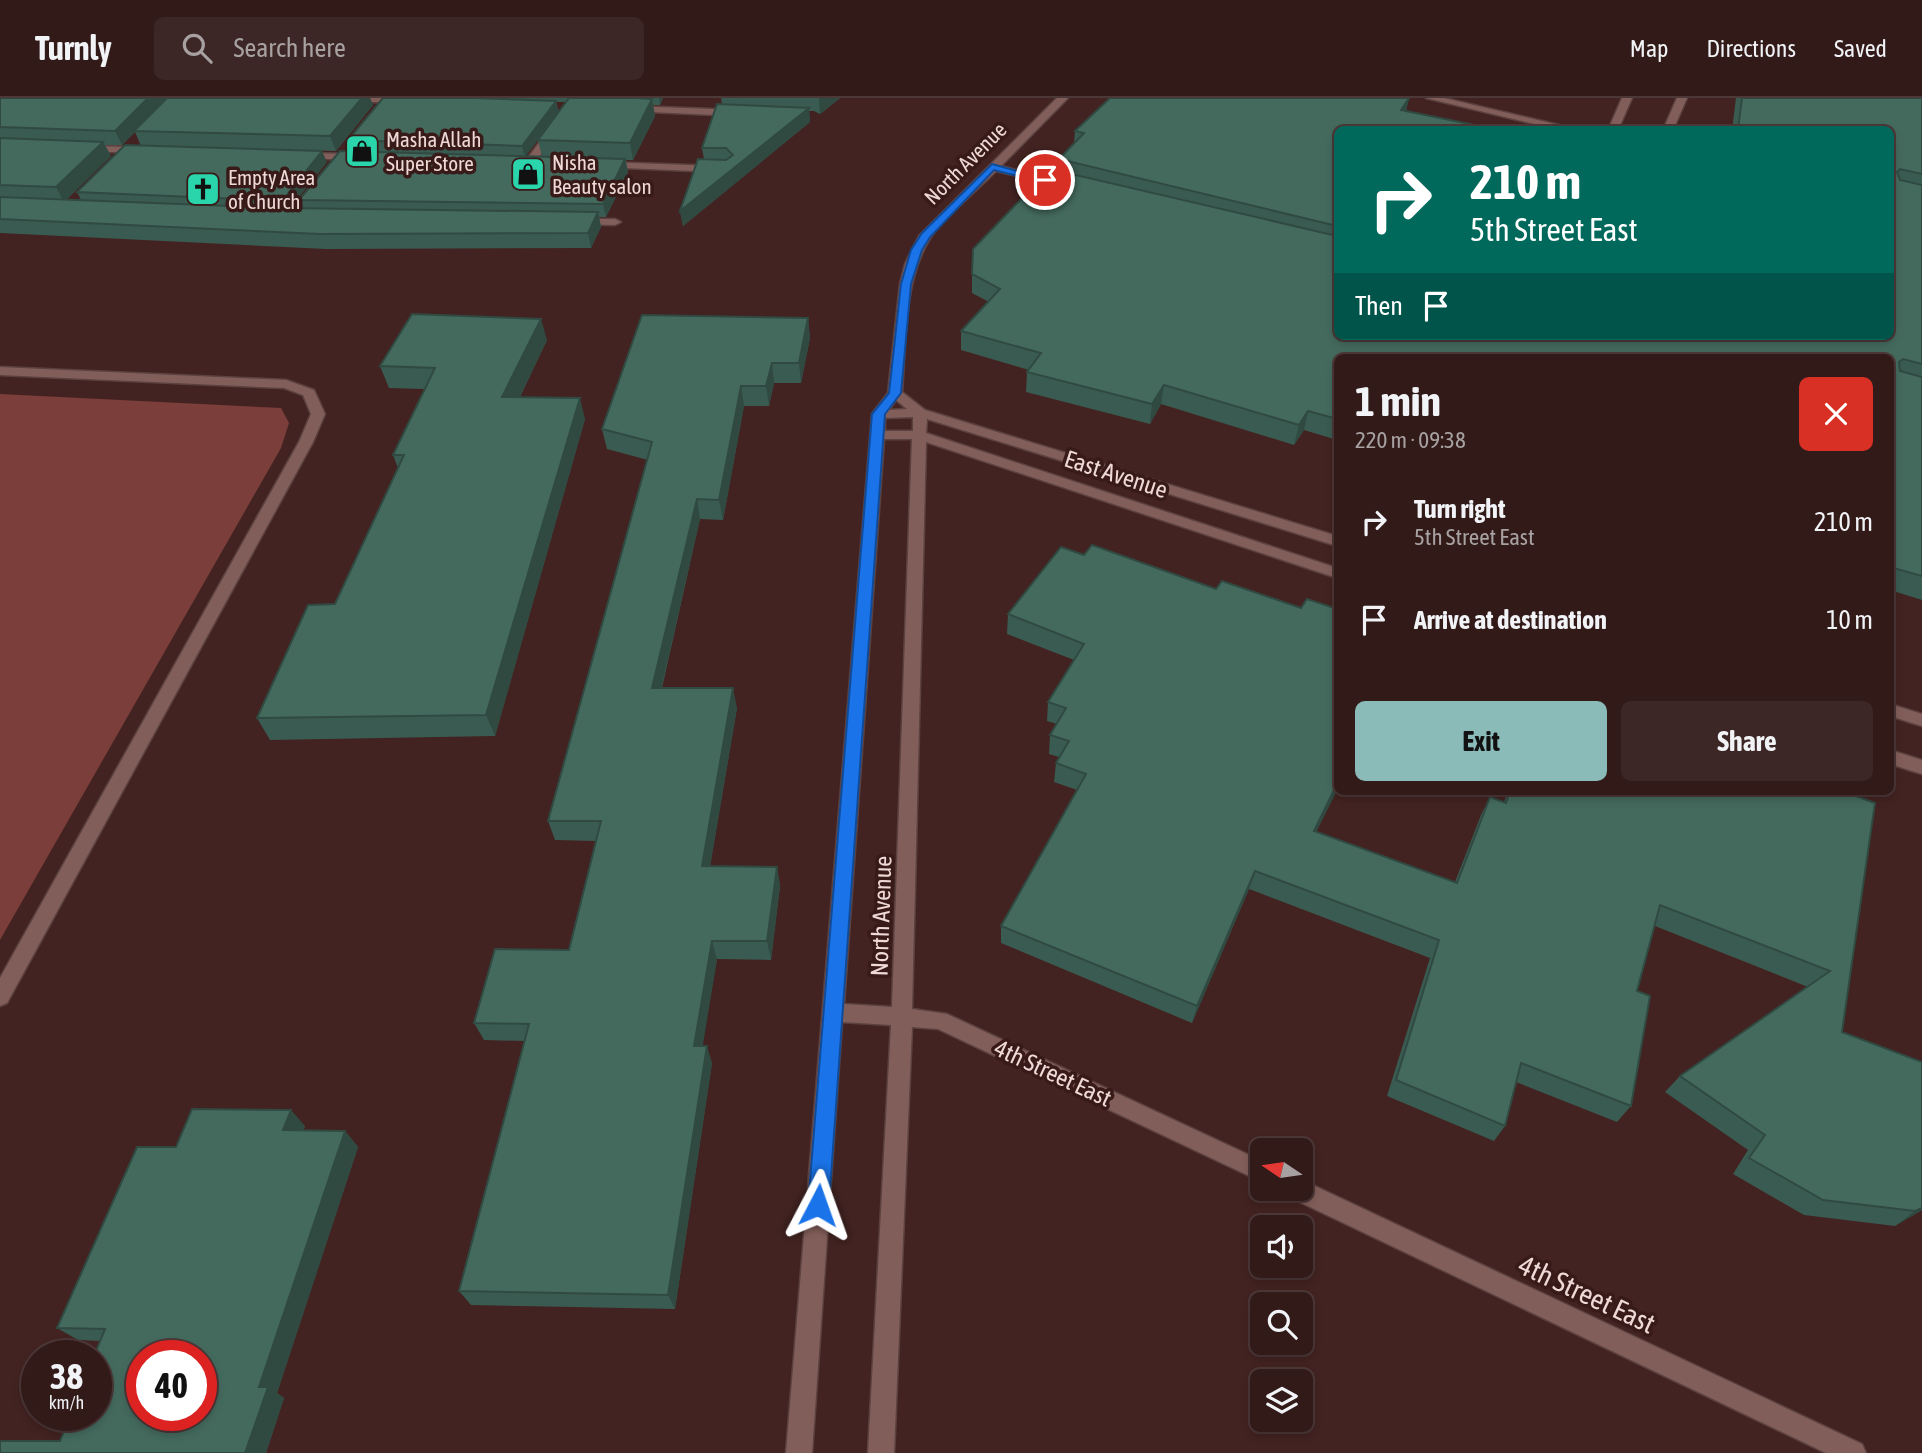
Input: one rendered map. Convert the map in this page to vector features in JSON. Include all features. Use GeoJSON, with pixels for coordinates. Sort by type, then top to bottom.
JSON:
{"type":"FeatureCollection","features":[{"type":"Feature","properties":{"kind":"street"},"geometry":{"type":"LineString","coordinates":[[340,98],[384,102],[420,101]]}},
{"type":"Feature","properties":{"kind":"street","name":"North Avenue"},"geometry":{"type":"LineString","coordinates":[[895,393],[906,284],[917,250],[925,236],[1063,98]]}},
{"type":"Feature","properties":{"kind":"street"},"geometry":{"type":"LineString","coordinates":[[1431,98],[1557,126]]}},
{"type":"Feature","properties":{"kind":"street"},"geometry":{"type":"LineString","coordinates":[[1615,126],[1627,98]]}},
{"type":"Feature","properties":{"kind":"street"},"geometry":{"type":"LineString","coordinates":[[1670,126],[1682,98]]}},
{"type":"Feature","properties":{"kind":"street"},"geometry":{"type":"LineString","coordinates":[[625,109],[746,114]]}},
{"type":"Feature","properties":{"kind":"street"},"geometry":{"type":"LineString","coordinates":[[529,163],[564,116]]}},
{"type":"Feature","properties":{"kind":"street"},"geometry":{"type":"LineString","coordinates":[[118,160],[136,141]]}},
{"type":"Feature","properties":{"kind":"street"},"geometry":{"type":"LineString","coordinates":[[76,149],[154,151]]}},
{"type":"Feature","properties":{"kind":"street"},"geometry":{"type":"LineString","coordinates":[[289,155],[346,152],[369,158]]}},
{"type":"Feature","properties":{"kind":"street"},"geometry":{"type":"LineString","coordinates":[[334,167],[346,152]]}},
{"type":"Feature","properties":{"kind":"street"},"geometry":{"type":"LineString","coordinates":[[515,163],[542,163]]}},
{"type":"Feature","properties":{"kind":"street"},"geometry":{"type":"LineString","coordinates":[[595,165],[728,169]]}},
{"type":"Feature","properties":{"kind":"street"},"geometry":{"type":"LineString","coordinates":[[992,167],[1072,186]]}},
{"type":"Feature","properties":{"kind":"street"},"geometry":{"type":"LineString","coordinates":[[561,222],[615,222]]}},
{"type":"Feature","properties":{"kind":"street"},"geometry":{"type":"LineString","coordinates":[[0,371],[286,384],[309,393],[318,414],[306,442],[0,997]]}},
{"type":"Feature","properties":{"kind":"street"},"geometry":{"type":"LineString","coordinates":[[878,414],[895,393],[920,414]]}},
{"type":"Feature","properties":{"kind":"street","name":"North Avenue"},"geometry":{"type":"LineString","coordinates":[[799,1453],[878,414]]}},
{"type":"Feature","properties":{"kind":"street","name":"East Avenue"},"geometry":{"type":"LineString","coordinates":[[878,414],[920,414],[1334,540]]}},
{"type":"Feature","properties":{"kind":"street","name":"North Avenue"},"geometry":{"type":"LineString","coordinates":[[881,1453],[902,1015],[920,414]]}},
{"type":"Feature","properties":{"kind":"street","name":"East Avenue"},"geometry":{"type":"LineString","coordinates":[[878,435],[920,435],[1334,572]]}},
{"type":"Feature","properties":{"kind":"street"},"geometry":{"type":"LineString","coordinates":[[1894,711],[1922,720]]}},
{"type":"Feature","properties":{"kind":"street"},"geometry":{"type":"LineString","coordinates":[[1894,758],[1922,767]]}},
{"type":"Feature","properties":{"kind":"street","name":"4th Street East"},"geometry":{"type":"LineString","coordinates":[[834,1012],[902,1015],[940,1020],[1250,1166]]}},
{"type":"Feature","properties":{"kind":"street","name":"4th Street East"},"geometry":{"type":"LineString","coordinates":[[1313,1197],[1853,1453]]}},
{"type":"Feature","properties":{"kind":"shaded area"},"geometry":{"type":"Polygon","coordinates":[[[0,394],[281,408],[289,423],[281,448],[0,940],[0,394]]]}},
{"type":"Feature","properties":{"kind":"building"},"geometry":{"type":"Polygon","coordinates":[[[0,98],[148,98],[115,131],[0,127],[0,98]]]}},
{"type":"Feature","properties":{"kind":"building"},"geometry":{"type":"Polygon","coordinates":[[[167,98],[362,98],[330,136],[134,131],[167,98]]]}},
{"type":"Feature","properties":{"kind":"building"},"geometry":{"type":"Polygon","coordinates":[[[383,98],[556,101],[522,146],[348,140],[383,98]]]}},
{"type":"Feature","properties":{"kind":"building"},"geometry":{"type":"Polygon","coordinates":[[[569,98],[652,99],[630,143],[538,140],[569,98]]]}},
{"type":"Feature","properties":{"kind":"building"},"geometry":{"type":"Polygon","coordinates":[[[1110,98],[1409,98],[1401,110],[1479,126],[1334,126],[1334,225],[1059,159],[1084,133],[1075,131],[1110,98]]]}},
{"type":"Feature","properties":{"kind":"building"},"geometry":{"type":"Polygon","coordinates":[[[1742,98],[1922,98],[1922,174],[1900,169],[1897,172],[1900,180],[1922,185],[1922,364],[1903,359],[1899,362],[1900,371],[1922,377],[1922,576],[1894,568],[1894,354],[1334,354],[1334,418],[1308,411],[1299,425],[1164,385],[1152,404],[1027,372],[1041,353],[961,331],[1000,289],[972,274],[973,249],[1050,169],[1334,235],[1334,340],[1894,340],[1894,126],[1738,126],[1742,98]]]}},
{"type":"Feature","properties":{"kind":"building"},"geometry":{"type":"Polygon","coordinates":[[[717,104],[809,108],[680,211],[698,159],[726,160],[733,155],[726,148],[702,148],[717,104]]]}},
{"type":"Feature","properties":{"kind":"building"},"geometry":{"type":"Polygon","coordinates":[[[0,138],[103,142],[56,187],[0,185],[0,138]]]}},
{"type":"Feature","properties":{"kind":"building"},"geometry":{"type":"Polygon","coordinates":[[[125,145],[322,151],[282,201],[77,192],[125,145]]]}},
{"type":"Feature","properties":{"kind":"building"},"geometry":{"type":"Polygon","coordinates":[[[340,151],[625,159],[603,204],[299,200],[340,151]]]}},
{"type":"Feature","properties":{"kind":"building"},"geometry":{"type":"Polygon","coordinates":[[[0,197],[285,208],[598,212],[588,233],[320,234],[0,219],[0,197]]]}},
{"type":"Feature","properties":{"kind":"building"},"geometry":{"type":"Polygon","coordinates":[[[412,314],[541,319],[502,397],[580,398],[486,715],[257,718],[308,605],[335,604],[404,455],[393,455],[435,368],[380,366],[412,314]]]}},
{"type":"Feature","properties":{"kind":"building"},"geometry":{"type":"Polygon","coordinates":[[[642,315],[808,318],[799,363],[772,363],[766,386],[741,386],[719,500],[697,499],[652,688],[733,688],[702,866],[777,867],[767,941],[712,941],[694,1046],[707,1046],[668,1295],[459,1291],[529,1024],[474,1023],[495,949],[569,950],[601,821],[548,821],[652,442],[602,429],[642,315]]]}},
{"type":"Feature","properties":{"kind":"building"},"geometry":{"type":"Polygon","coordinates":[[[1092,545],[1216,589],[1222,581],[1301,608],[1307,599],[1334,608],[1334,790],[1314,831],[1457,883],[1490,797],[1506,803],[1509,795],[1853,795],[1875,803],[1842,1032],[1922,1062],[1922,1208],[1915,1211],[1823,1200],[1749,1158],[1765,1135],[1680,1076],[1830,971],[1660,905],[1637,991],[1650,996],[1631,1106],[1521,1063],[1505,1126],[1396,1080],[1439,940],[1255,871],[1197,1006],[1001,926],[1086,774],[1056,763],[1069,741],[1050,735],[1066,708],[1048,702],[1084,644],[1008,614],[1061,547],[1084,555],[1092,545]]]}},
{"type":"Feature","properties":{"kind":"building"},"geometry":{"type":"Polygon","coordinates":[[[192,1109],[291,1110],[283,1130],[345,1131],[259,1387],[268,1387],[245,1453],[0,1453],[0,1441],[60,1441],[64,1431],[112,1431],[112,1340],[101,1340],[105,1329],[57,1328],[137,1147],[176,1147],[192,1109]]]}},
{"type":"Feature","properties":{"kind":"place","name":"Masha Allah Super Store"},"geometry":{"type":"Point","coordinates":[362,151]}},
{"type":"Feature","properties":{"kind":"place","name":"Nisha Beauty salon"},"geometry":{"type":"Point","coordinates":[528,174]}},
{"type":"Feature","properties":{"kind":"place","name":"Empty Area of Church"},"geometry":{"type":"Point","coordinates":[203,189]}},
{"type":"Feature","properties":{"kind":"route"},"geometry":{"type":"LineString","coordinates":[[818,1205],[878,414],[895,393],[906,284],[911,264],[925,236],[992,167],[1045,180]]}}]}
